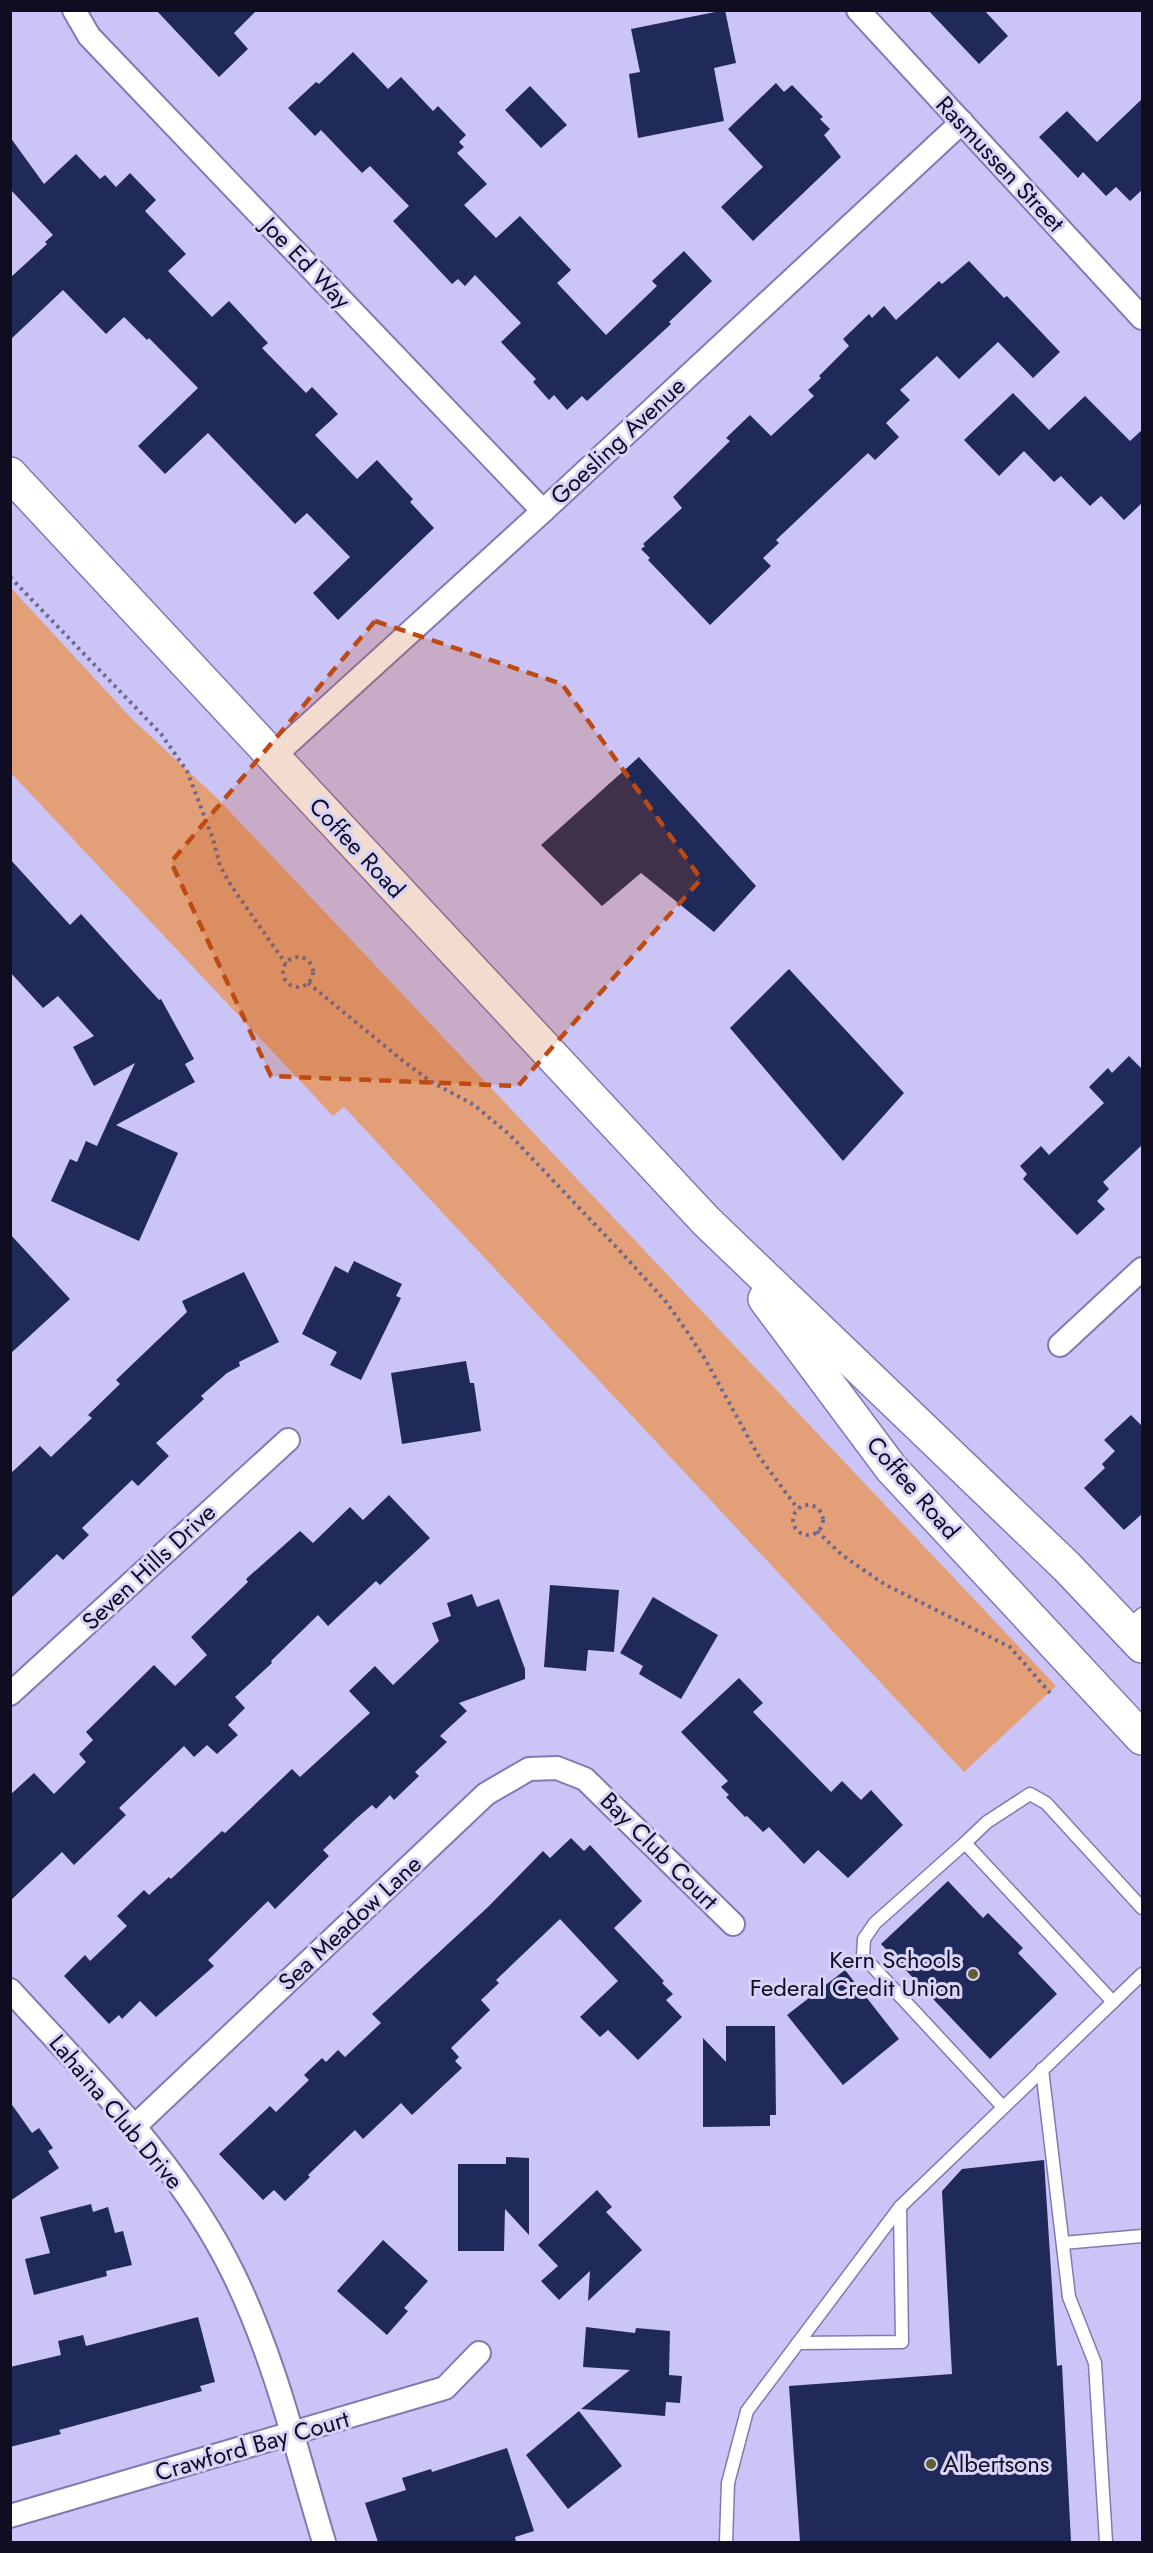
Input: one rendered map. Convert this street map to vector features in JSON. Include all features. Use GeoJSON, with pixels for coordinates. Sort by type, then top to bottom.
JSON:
{"type":"FeatureCollection","features":[{"type":"Feature","properties":{"kind":"main road","name":"Coffee Road"},"geometry":{"type":"LineString","coordinates":[[10,474],[706,1221],[1067,1567],[1137,1630]]}},
{"type":"Feature","properties":{"kind":"main road","name":"Coffee Road"},"geometry":{"type":"LineString","coordinates":[[706,1221],[891,1468],[1143,1738]]}},
{"type":"Feature","properties":{"kind":"street","name":"Joe Ed Way"},"geometry":{"type":"LineString","coordinates":[[74,10],[89,36],[543,511]]}},
{"type":"Feature","properties":{"kind":"street","name":"Rasmussen Street"},"geometry":{"type":"LineString","coordinates":[[858,10],[1140,308]]}},
{"type":"Feature","properties":{"kind":"street","name":"Goesling Avenue"},"geometry":{"type":"LineString","coordinates":[[273,757],[543,511],[962,122]]}},
{"type":"Feature","properties":{"kind":"street"},"geometry":{"type":"LineString","coordinates":[[1060,1345],[1143,1269]]}},
{"type":"Feature","properties":{"kind":"street","name":"Seven Hills Drive"},"geometry":{"type":"LineString","coordinates":[[10,1694],[288,1440]]}},
{"type":"Feature","properties":{"kind":"street","name":"Sea Meadow Lane"},"geometry":{"type":"LineString","coordinates":[[135,2126],[486,1794],[528,1769],[557,1768],[585,1779]]}},
{"type":"Feature","properties":{"kind":"street","name":"Bay Club Court"},"geometry":{"type":"LineString","coordinates":[[585,1779],[732,1924]]}},
{"type":"Feature","properties":{"kind":"street","name":"Lahaina Club Drive"},"geometry":{"type":"LineString","coordinates":[[10,1990],[135,2126],[162,2159],[201,2215],[234,2275],[262,2340],[324,2542]]}},
{"type":"Feature","properties":{"kind":"street","name":"Crawford Bay Court"},"geometry":{"type":"LineString","coordinates":[[10,2516],[445,2388],[479,2352]]}},
{"type":"Feature","properties":{"kind":"lane"},"geometry":{"type":"LineString","coordinates":[[1003,2107],[863,1956],[864,1939],[875,1923],[987,1822],[1030,1794],[1046,1803],[1143,1908]]}},
{"type":"Feature","properties":{"kind":"lane"},"geometry":{"type":"LineString","coordinates":[[965,1843],[1113,2002]]}},
{"type":"Feature","properties":{"kind":"lane"},"geometry":{"type":"LineString","coordinates":[[726,2542],[728,2483],[747,2411],[900,2206],[1143,1974]]}},
{"type":"Feature","properties":{"kind":"lane"},"geometry":{"type":"LineString","coordinates":[[1042,2068],[1069,2297],[1095,2363],[1106,2542]]}},
{"type":"Feature","properties":{"kind":"lane"},"geometry":{"type":"LineString","coordinates":[[798,2343],[902,2343],[900,2206]]}},
{"type":"Feature","properties":{"kind":"lane"},"geometry":{"type":"LineString","coordinates":[[1063,2243],[1143,2236]]}},
{"type":"Feature","properties":{"kind":"path"},"geometry":{"type":"LineString","coordinates":[[10,577],[161,734],[187,771],[226,877],[252,918],[286,964]]}},
{"type":"Feature","properties":{"kind":"path"},"geometry":{"type":"LineString","coordinates":[[294,958],[303,958],[307,961],[312,974],[308,983],[299,987],[290,985],[283,973],[286,964],[294,958]]}},
{"type":"Feature","properties":{"kind":"path"},"geometry":{"type":"LineString","coordinates":[[308,983],[402,1060],[430,1081],[474,1105],[510,1135],[614,1245],[673,1311],[705,1359],[758,1455],[798,1509]]}},
{"type":"Feature","properties":{"kind":"path"},"geometry":{"type":"LineString","coordinates":[[807,1505],[819,1510],[822,1524],[813,1534],[803,1534],[795,1527],[793,1518],[798,1509],[807,1505]]}},
{"type":"Feature","properties":{"kind":"path"},"geometry":{"type":"LineString","coordinates":[[817,1531],[849,1560],[884,1584],[1010,1647],[1050,1693]]}},
{"type":"Feature","properties":{"kind":"highlighted area"},"geometry":{"type":"Polygon","coordinates":[[[375,621],[562,684],[701,879],[518,1086],[271,1076],[171,862],[375,621]]]}},
{"type":"Feature","properties":{"kind":"shaded area"},"geometry":{"type":"Polygon","coordinates":[[[11,588],[132,719],[218,799],[1056,1686],[964,1772],[344,1107],[333,1116],[11,773],[11,588]]]}},
{"type":"Feature","properties":{"kind":"building"},"geometry":{"type":"Polygon","coordinates":[[[156,10],[257,10],[234,33],[248,49],[219,77],[156,10]]]}},
{"type":"Feature","properties":{"kind":"building"},"geometry":{"type":"Polygon","coordinates":[[[725,10],[736,63],[714,68],[724,121],[638,138],[629,74],[640,72],[631,29],[725,10]]]}},
{"type":"Feature","properties":{"kind":"building"},"geometry":{"type":"Polygon","coordinates":[[[928,10],[984,10],[1008,36],[979,64],[928,10]]]}},
{"type":"Feature","properties":{"kind":"building"},"geometry":{"type":"Polygon","coordinates":[[[353,52],[388,89],[401,77],[433,111],[438,106],[466,135],[459,142],[464,147],[457,153],[487,184],[464,205],[496,238],[520,216],[571,270],[557,283],[606,335],[657,286],[652,281],[684,251],[712,281],[669,322],[671,324],[587,401],[582,396],[567,410],[554,395],[549,400],[533,382],[536,379],[501,342],[521,323],[475,275],[465,286],[458,279],[452,284],[393,221],[409,206],[370,166],[362,173],[321,130],[315,136],[288,108],[316,82],[319,84],[353,52]]]}},
{"type":"Feature","properties":{"kind":"building"},"geometry":{"type":"Polygon","coordinates":[[[776,83],[784,92],[792,85],[823,117],[820,119],[830,129],[824,135],[841,157],[753,241],[721,207],[763,167],[728,129],[776,83]]]}},
{"type":"Feature","properties":{"kind":"building"},"geometry":{"type":"Polygon","coordinates":[[[530,86],[567,125],[541,148],[505,110],[530,86]]]}},
{"type":"Feature","properties":{"kind":"building"},"geometry":{"type":"Polygon","coordinates":[[[1143,98],[1143,189],[1130,201],[1116,187],[1106,196],[1083,172],[1078,178],[1039,137],[1067,111],[1097,142],[1143,98]]]}},
{"type":"Feature","properties":{"kind":"building"},"geometry":{"type":"Polygon","coordinates":[[[10,137],[44,184],[76,154],[100,179],[105,175],[116,187],[130,173],[156,200],[145,211],[186,254],[168,271],[212,317],[229,301],[268,343],[262,348],[306,393],[312,387],[338,414],[315,435],[357,479],[377,460],[413,499],[410,502],[434,528],[338,620],[313,593],[350,557],[307,513],[295,524],[208,433],[165,474],[138,446],[198,388],[149,338],[147,340],[124,317],[106,334],[63,290],[10,340],[10,278],[47,244],[45,242],[53,235],[10,189],[10,137]]]}},
{"type":"Feature","properties":{"kind":"building"},"geometry":{"type":"Polygon","coordinates":[[[969,261],[1004,298],[1007,296],[1060,352],[1033,378],[998,342],[959,379],[937,356],[900,390],[910,400],[886,423],[899,437],[875,460],[868,453],[776,540],[779,543],[763,558],[771,566],[710,625],[648,560],[650,558],[641,549],[645,546],[643,544],[682,508],[673,497],[730,441],[726,438],[750,415],[771,436],[814,396],[808,390],[849,346],[843,339],[869,314],[872,318],[884,306],[896,320],[939,281],[942,284],[969,261]]]}},
{"type":"Feature","properties":{"kind":"building"},"geometry":{"type":"Polygon","coordinates":[[[1013,393],[1049,430],[1085,396],[1130,441],[1143,429],[1143,502],[1124,520],[1101,496],[1090,506],[1061,476],[1054,482],[1024,451],[999,476],[964,440],[1013,393]]]}},
{"type":"Feature","properties":{"kind":"building"},"geometry":{"type":"Polygon","coordinates":[[[639,757],[756,886],[714,932],[641,873],[602,906],[541,845],[639,757]]]}},
{"type":"Feature","properties":{"kind":"building"},"geometry":{"type":"Polygon","coordinates":[[[10,859],[70,925],[81,914],[159,1000],[161,999],[194,1059],[185,1064],[195,1082],[116,1125],[178,1153],[139,1241],[51,1201],[70,1159],[77,1162],[86,1141],[97,1146],[135,1063],[94,1086],[73,1047],[94,1036],[58,996],[43,1008],[10,972],[10,859]]]}},
{"type":"Feature","properties":{"kind":"building"},"geometry":{"type":"Polygon","coordinates":[[[789,969],[904,1093],[843,1161],[730,1028],[789,969]]]}},
{"type":"Feature","properties":{"kind":"building"},"geometry":{"type":"Polygon","coordinates":[[[1129,1056],[1143,1070],[1143,1144],[1103,1182],[1109,1189],[1097,1201],[1105,1209],[1077,1235],[1023,1179],[1027,1174],[1020,1166],[1041,1146],[1049,1155],[1104,1103],[1089,1087],[1108,1068],[1112,1073],[1129,1056]]]}},
{"type":"Feature","properties":{"kind":"building"},"geometry":{"type":"Polygon","coordinates":[[[10,1234],[70,1299],[10,1354],[10,1234]]]}},
{"type":"Feature","properties":{"kind":"building"},"geometry":{"type":"Polygon","coordinates":[[[354,1261],[402,1284],[396,1296],[401,1298],[361,1380],[330,1365],[337,1352],[302,1334],[335,1266],[348,1273],[354,1261]]]}},
{"type":"Feature","properties":{"kind":"building"},"geometry":{"type":"Polygon","coordinates":[[[244,1272],[279,1342],[239,1362],[240,1366],[227,1373],[201,1396],[204,1399],[156,1443],[169,1456],[138,1486],[132,1480],[82,1528],[89,1535],[63,1560],[57,1554],[10,1599],[10,1474],[40,1446],[51,1457],[92,1418],[88,1415],[120,1384],[116,1380],[187,1312],[182,1301],[244,1272]]]}},
{"type":"Feature","properties":{"kind":"building"},"geometry":{"type":"Polygon","coordinates":[[[466,1361],[470,1383],[474,1383],[481,1431],[402,1444],[391,1373],[466,1361]]]}},
{"type":"Feature","properties":{"kind":"building"},"geometry":{"type":"Polygon","coordinates":[[[1131,1415],[1143,1427],[1143,1513],[1124,1530],[1084,1488],[1105,1468],[1102,1464],[1115,1451],[1104,1440],[1131,1415]]]}},
{"type":"Feature","properties":{"kind":"building"},"geometry":{"type":"Polygon","coordinates":[[[389,1495],[430,1538],[380,1585],[376,1581],[328,1626],[318,1615],[271,1661],[272,1663],[235,1697],[245,1708],[228,1725],[238,1735],[217,1754],[207,1745],[194,1757],[184,1746],[119,1808],[126,1815],[74,1865],[62,1852],[10,1901],[10,1795],[34,1773],[54,1794],[86,1762],[79,1754],[93,1740],[86,1732],[154,1665],[175,1686],[207,1655],[191,1637],[248,1582],[246,1579],[300,1531],[313,1543],[350,1507],[363,1520],[389,1495]]]}},
{"type":"Feature","properties":{"kind":"building"},"geometry":{"type":"Polygon","coordinates":[[[550,1585],[619,1590],[614,1652],[588,1650],[586,1671],[544,1667],[550,1585]]]}},
{"type":"Feature","properties":{"kind":"building"},"geometry":{"type":"Polygon","coordinates":[[[472,1594],[477,1607],[499,1599],[525,1669],[525,1679],[459,1703],[467,1711],[440,1736],[447,1742],[415,1772],[419,1776],[394,1800],[390,1795],[376,1809],[372,1805],[358,1817],[323,1850],[329,1856],[275,1909],[268,1901],[208,1960],[214,1966],[156,2017],[140,2001],[122,2019],[119,2015],[109,2024],[64,1976],[85,1955],[90,1961],[127,1926],[117,1916],[144,1890],[149,1895],[169,1877],[171,1879],[222,1831],[225,1833],[292,1769],[300,1777],[370,1713],[349,1691],[375,1666],[393,1685],[439,1641],[432,1623],[451,1616],[447,1603],[472,1594]]]}},
{"type":"Feature","properties":{"kind":"building"},"geometry":{"type":"Polygon","coordinates":[[[653,1597],[718,1635],[681,1699],[639,1674],[643,1666],[620,1653],[653,1597]]]}},
{"type":"Feature","properties":{"kind":"building"},"geometry":{"type":"Polygon","coordinates":[[[739,1678],[763,1703],[753,1712],[831,1792],[842,1781],[861,1800],[871,1790],[903,1825],[848,1878],[818,1850],[804,1864],[769,1827],[763,1832],[747,1816],[745,1817],[726,1797],[729,1795],[721,1787],[728,1781],[681,1732],[739,1678]]]}},
{"type":"Feature","properties":{"kind":"building"},"geometry":{"type":"Polygon","coordinates":[[[571,1838],[584,1851],[590,1845],[642,1901],[614,1928],[664,1981],[662,1983],[673,1994],[666,2000],[682,2017],[638,2060],[608,2030],[600,2037],[580,2017],[618,1981],[560,1919],[496,1980],[499,1983],[481,2000],[490,2010],[451,2048],[459,2057],[455,2061],[462,2068],[412,2115],[401,2103],[363,2139],[355,2130],[308,2175],[310,2177],[285,2201],[274,2190],[263,2200],[219,2154],[270,2106],[276,2112],[309,2080],[304,2075],[322,2058],[326,2062],[338,2050],[345,2057],[381,2023],[372,2014],[488,1907],[543,1851],[550,1858],[571,1838]]]}},
{"type":"Feature","properties":{"kind":"building","name":"Kern Schools Federal Credit Union"},"geometry":{"type":"Polygon","coordinates":[[[948,1881],[983,1918],[988,1913],[1023,1948],[1018,1953],[1057,1994],[990,2059],[881,1944],[948,1881]]]}},
{"type":"Feature","properties":{"kind":"building"},"geometry":{"type":"Polygon","coordinates":[[[845,1970],[899,2039],[843,2085],[787,2015],[845,1970]]]}},
{"type":"Feature","properties":{"kind":"building"},"geometry":{"type":"Polygon","coordinates":[[[726,2026],[775,2026],[776,2115],[770,2115],[770,2126],[703,2127],[703,2038],[726,2062],[726,2026]]]}},
{"type":"Feature","properties":{"kind":"building"},"geometry":{"type":"Polygon","coordinates":[[[10,2102],[32,2133],[39,2128],[53,2148],[48,2151],[59,2168],[10,2201],[10,2102]]]}},
{"type":"Feature","properties":{"kind":"building"},"geometry":{"type":"Polygon","coordinates":[[[506,2157],[529,2158],[529,2235],[505,2209],[504,2251],[458,2251],[458,2164],[506,2164],[506,2157]]]}},
{"type":"Feature","properties":{"kind":"building","name":"Albertsons"},"geometry":{"type":"Polygon","coordinates":[[[1044,2160],[1057,2366],[1062,2365],[1071,2542],[800,2542],[789,2386],[952,2374],[942,2191],[962,2169],[1044,2160]]]}},
{"type":"Feature","properties":{"kind":"building"},"geometry":{"type":"Polygon","coordinates":[[[597,2190],[612,2207],[606,2212],[642,2250],[588,2301],[590,2271],[559,2300],[541,2281],[558,2266],[538,2245],[597,2190]]]}},
{"type":"Feature","properties":{"kind":"building"},"geometry":{"type":"Polygon","coordinates":[[[91,2204],[93,2212],[108,2207],[115,2233],[123,2231],[132,2265],[106,2271],[107,2276],[34,2295],[25,2259],[50,2253],[40,2217],[91,2204]]]}},
{"type":"Feature","properties":{"kind":"building"},"geometry":{"type":"Polygon","coordinates":[[[383,2240],[428,2281],[404,2308],[408,2311],[387,2335],[337,2291],[383,2240]]]}},
{"type":"Feature","properties":{"kind":"building"},"geometry":{"type":"Polygon","coordinates":[[[198,2317],[215,2382],[200,2386],[202,2391],[59,2430],[61,2434],[10,2447],[10,2367],[61,2355],[58,2341],[83,2335],[86,2346],[198,2317]]]}},
{"type":"Feature","properties":{"kind":"building"},"geometry":{"type":"Polygon","coordinates":[[[586,2327],[635,2333],[636,2328],[670,2331],[669,2375],[682,2376],[680,2403],[666,2402],[665,2416],[581,2409],[630,2370],[583,2367],[586,2327]]]}},
{"type":"Feature","properties":{"kind":"building"},"geometry":{"type":"Polygon","coordinates":[[[579,2411],[622,2466],[568,2509],[526,2455],[579,2411]]]}},
{"type":"Feature","properties":{"kind":"building"},"geometry":{"type":"Polygon","coordinates":[[[507,2448],[534,2531],[515,2537],[516,2542],[378,2542],[365,2503],[406,2490],[402,2478],[431,2469],[432,2472],[507,2448]]]}},
{"type":"Feature","properties":{"kind":"place","name":"Kern Schools Federal Credit Union"},"geometry":{"type":"Point","coordinates":[973,1974]}},
{"type":"Feature","properties":{"kind":"place","name":"Albertsons"},"geometry":{"type":"Point","coordinates":[931,2464]}}]}
